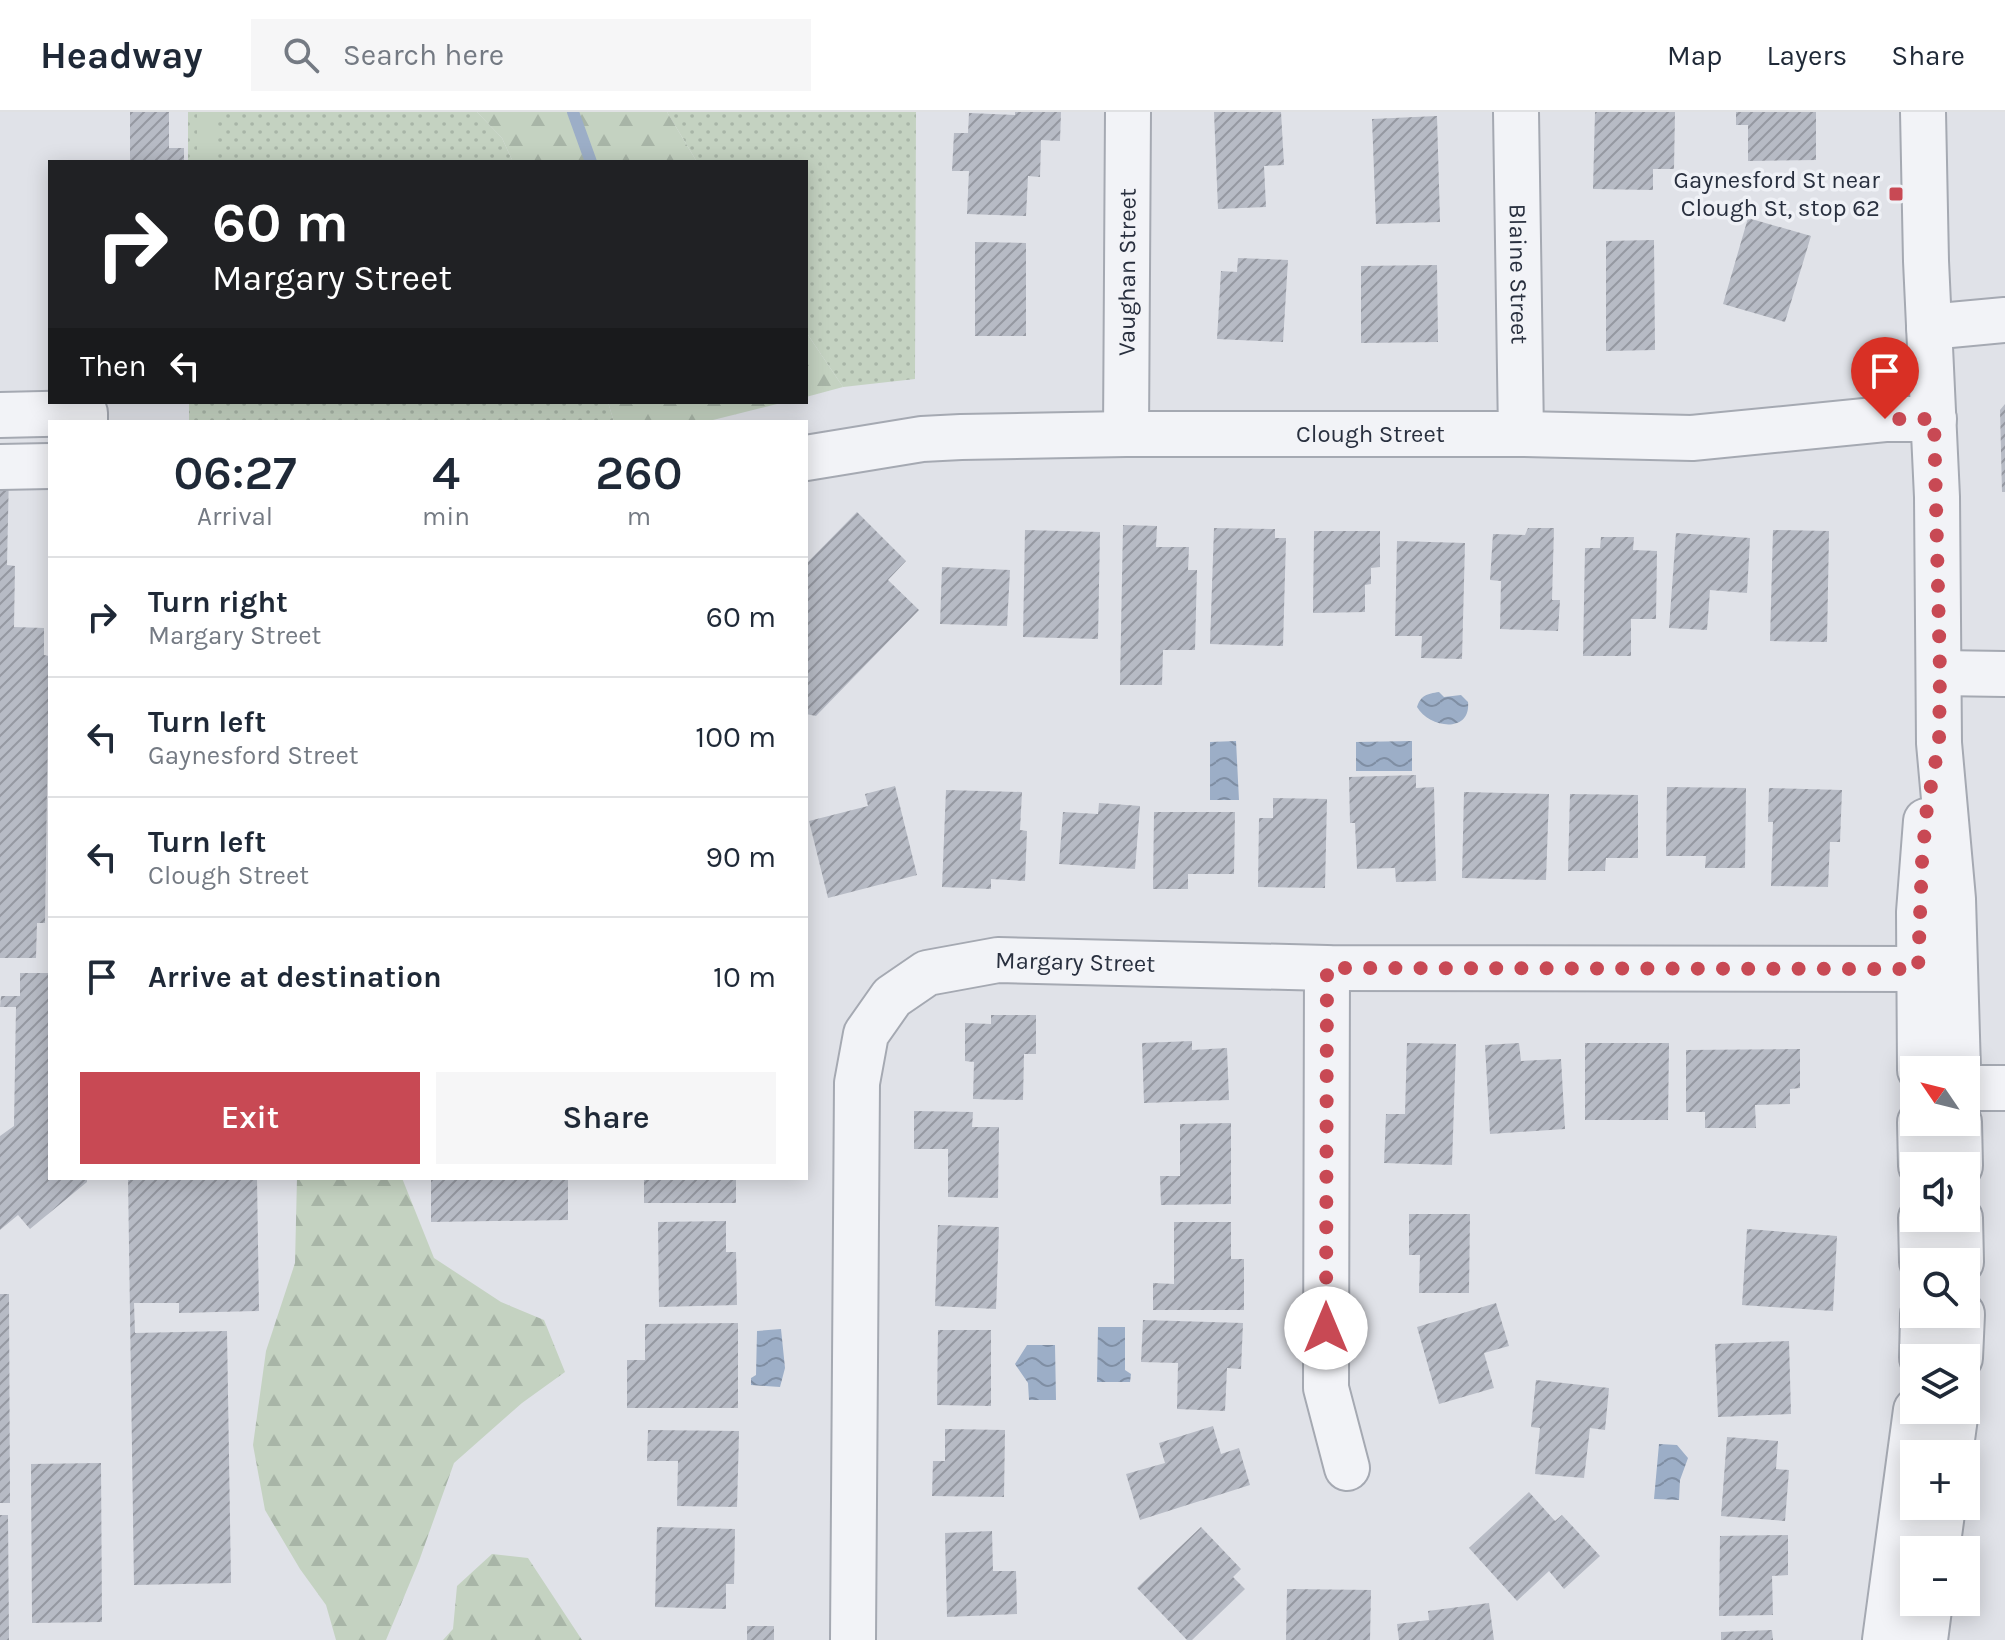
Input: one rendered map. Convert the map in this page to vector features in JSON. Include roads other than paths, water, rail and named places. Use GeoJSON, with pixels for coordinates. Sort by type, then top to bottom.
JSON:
{"type":"FeatureCollection","features":[{"type":"Feature","properties":{"kind":"street","name":"Vaughan Street"},"geometry":{"type":"LineString","coordinates":[[1126,434],[1128,112]]}},
{"type":"Feature","properties":{"kind":"street","name":"Blaine Street"},"geometry":{"type":"LineString","coordinates":[[1516,112],[1521,434]]}},
{"type":"Feature","properties":{"kind":"street"},"geometry":{"type":"LineString","coordinates":[[1923,112],[1934,419],[1939,743],[1953,899],[1958,1056]]}},
{"type":"Feature","properties":{"kind":"street"},"geometry":{"type":"LineString","coordinates":[[1929,327],[2005,320]]}},
{"type":"Feature","properties":{"kind":"street"},"geometry":{"type":"LineString","coordinates":[[0,415],[85,418]]}},
{"type":"Feature","properties":{"kind":"street","name":"Clough Street"},"geometry":{"type":"LineString","coordinates":[[808,458],[922,439],[1126,434],[1521,434],[1692,438],[1885,419],[1934,419]]}},
{"type":"Feature","properties":{"kind":"street"},"geometry":{"type":"LineString","coordinates":[[0,467],[48,466]]}},
{"type":"Feature","properties":{"kind":"street"},"geometry":{"type":"LineString","coordinates":[[1940,673],[2005,674]]}},
{"type":"Feature","properties":{"kind":"street"},"geometry":{"type":"LineString","coordinates":[[1920,1056],[1918,969],[1922,862],[1927,807],[1939,743]]}},
{"type":"Feature","properties":{"kind":"street","name":"Margary Street"},"geometry":{"type":"LineString","coordinates":[[853,1640],[857,1083],[866,1034],[892,997],[927,973],[998,960],[1327,968],[1918,969]]}},
{"type":"Feature","properties":{"kind":"street"},"geometry":{"type":"LineString","coordinates":[[1327,968],[1326,1388],[1347,1468]]}},
{"type":"Feature","properties":{"kind":"street"},"geometry":{"type":"LineString","coordinates":[[1980,1088],[2005,1088]]}},
{"type":"Feature","properties":{"kind":"street"},"geometry":{"type":"LineString","coordinates":[[1885,1640],[1914,1424]]}},
{"type":"Feature","properties":{"kind":"street"},"geometry":{"type":"LineString","coordinates":[[1925,1640],[1928,1616]]}},
{"type":"Feature","properties":{"kind":"water"},"geometry":{"type":"Polygon","coordinates":[[[1439,692],[1444,697],[1461,695],[1468,702],[1463,719],[1456,723],[1439,723],[1430,720],[1417,707],[1428,694],[1439,692]]]}},
{"type":"Feature","properties":{"kind":"water"},"geometry":{"type":"Polygon","coordinates":[[[1236,741],[1239,800],[1210,800],[1210,742],[1236,741]]]}},
{"type":"Feature","properties":{"kind":"water"},"geometry":{"type":"Polygon","coordinates":[[[1412,741],[1412,771],[1356,771],[1356,742],[1412,741]]]}},
{"type":"Feature","properties":{"kind":"water"},"geometry":{"type":"Polygon","coordinates":[[[1098,1327],[1125,1327],[1125,1370],[1131,1374],[1130,1382],[1097,1382],[1098,1327]]]}},
{"type":"Feature","properties":{"kind":"water"},"geometry":{"type":"Polygon","coordinates":[[[781,1329],[785,1368],[780,1387],[751,1385],[751,1378],[756,1375],[757,1331],[781,1329]]]}},
{"type":"Feature","properties":{"kind":"water"},"geometry":{"type":"Polygon","coordinates":[[[1027,1345],[1055,1345],[1056,1400],[1029,1400],[1028,1383],[1015,1364],[1027,1345]]]}},
{"type":"Feature","properties":{"kind":"water"},"geometry":{"type":"Polygon","coordinates":[[[1659,1444],[1677,1445],[1688,1458],[1680,1480],[1679,1500],[1654,1499],[1659,1444]]]}},
{"type":"Feature","properties":{"kind":"waterway"},"geometry":{"type":"LineString","coordinates":[[573,112],[590,160]]}},
{"type":"Feature","properties":{"kind":"place","name":"Gaynesford St near Clough St, stop 62"},"geometry":{"type":"Point","coordinates":[1896,194]}}]}
